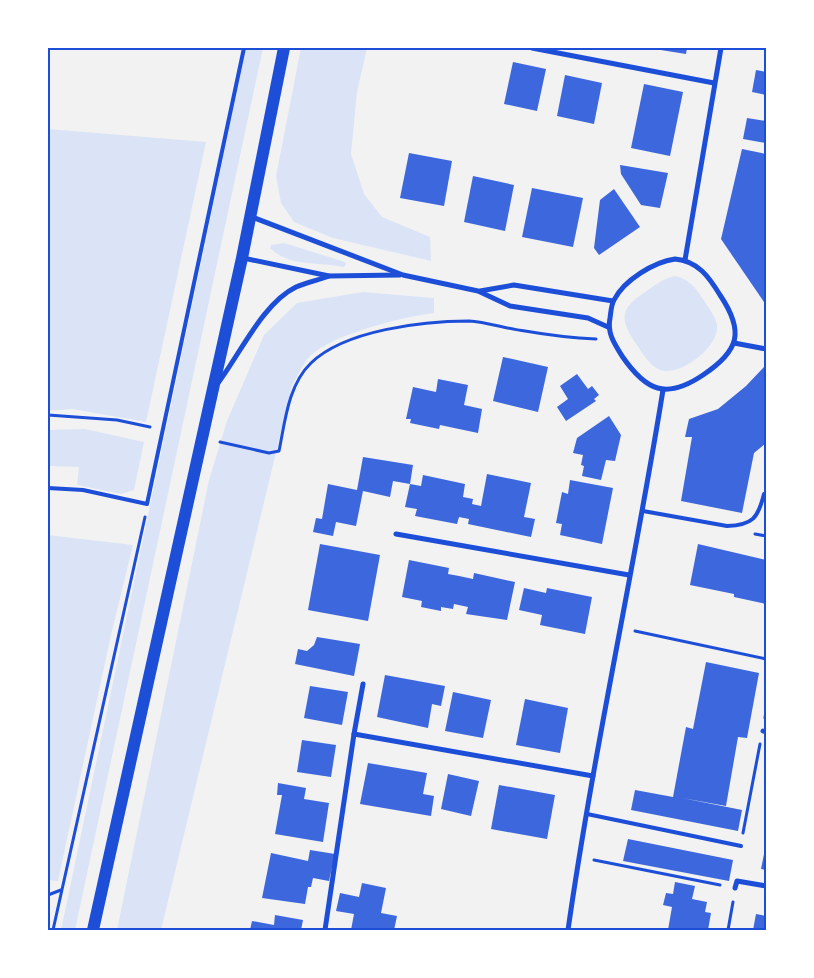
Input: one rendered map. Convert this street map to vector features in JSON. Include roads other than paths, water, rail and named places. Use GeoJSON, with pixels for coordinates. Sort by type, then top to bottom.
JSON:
{"type":"FeatureCollection","features":[{"type":"Feature","properties":{"kind":"main road"},"geometry":{"type":"LineString","coordinates":[[93,930],[242,258],[284,48]]}},
{"type":"Feature","properties":{"kind":"street"},"geometry":{"type":"LineString","coordinates":[[532,48],[714,83]]}},
{"type":"Feature","properties":{"kind":"street"},"geometry":{"type":"LineString","coordinates":[[685,260],[721,48]]}},
{"type":"Feature","properties":{"kind":"street"},"geometry":{"type":"LineString","coordinates":[[249,216],[403,275],[478,291],[510,306],[588,318],[608,327]]}},
{"type":"Feature","properties":{"kind":"street"},"geometry":{"type":"LineString","coordinates":[[242,258],[329,276],[403,275]]}},
{"type":"Feature","properties":{"kind":"street"},"geometry":{"type":"LineString","coordinates":[[685,260],[707,275],[732,313],[736,330],[734,343],[723,362],[686,386],[662,390],[647,384],[636,376],[612,340],[608,327],[613,301],[621,288],[661,261],[685,260]]}},
{"type":"Feature","properties":{"kind":"street"},"geometry":{"type":"LineString","coordinates":[[211,393],[262,319],[279,301],[295,288],[329,276]]}},
{"type":"Feature","properties":{"kind":"street"},"geometry":{"type":"LineString","coordinates":[[478,291],[514,286],[613,301]]}},
{"type":"Feature","properties":{"kind":"street"},"geometry":{"type":"LineString","coordinates":[[734,343],[766,349]]}},
{"type":"Feature","properties":{"kind":"street"},"geometry":{"type":"LineString","coordinates":[[568,930],[578,857],[619,628],[643,511],[662,390]]}},
{"type":"Feature","properties":{"kind":"street"},"geometry":{"type":"LineString","coordinates":[[396,534],[629,576]]}},
{"type":"Feature","properties":{"kind":"street"},"geometry":{"type":"LineString","coordinates":[[325,930],[363,684]]}},
{"type":"Feature","properties":{"kind":"street"},"geometry":{"type":"LineString","coordinates":[[354,734],[594,776]]}},
{"type":"Feature","properties":{"kind":"street"},"geometry":{"type":"LineString","coordinates":[[735,888],[736,881],[766,886]]}},
{"type":"Feature","properties":{"kind":"lane"},"geometry":{"type":"LineString","coordinates":[[48,488],[83,490],[147,504],[244,48]]}},
{"type":"Feature","properties":{"kind":"lane"},"geometry":{"type":"LineString","coordinates":[[643,511],[727,526],[740,526],[755,519],[766,493]]}},
{"type":"Feature","properties":{"kind":"lane"},"geometry":{"type":"LineString","coordinates":[[586,814],[741,846]]}}]}
